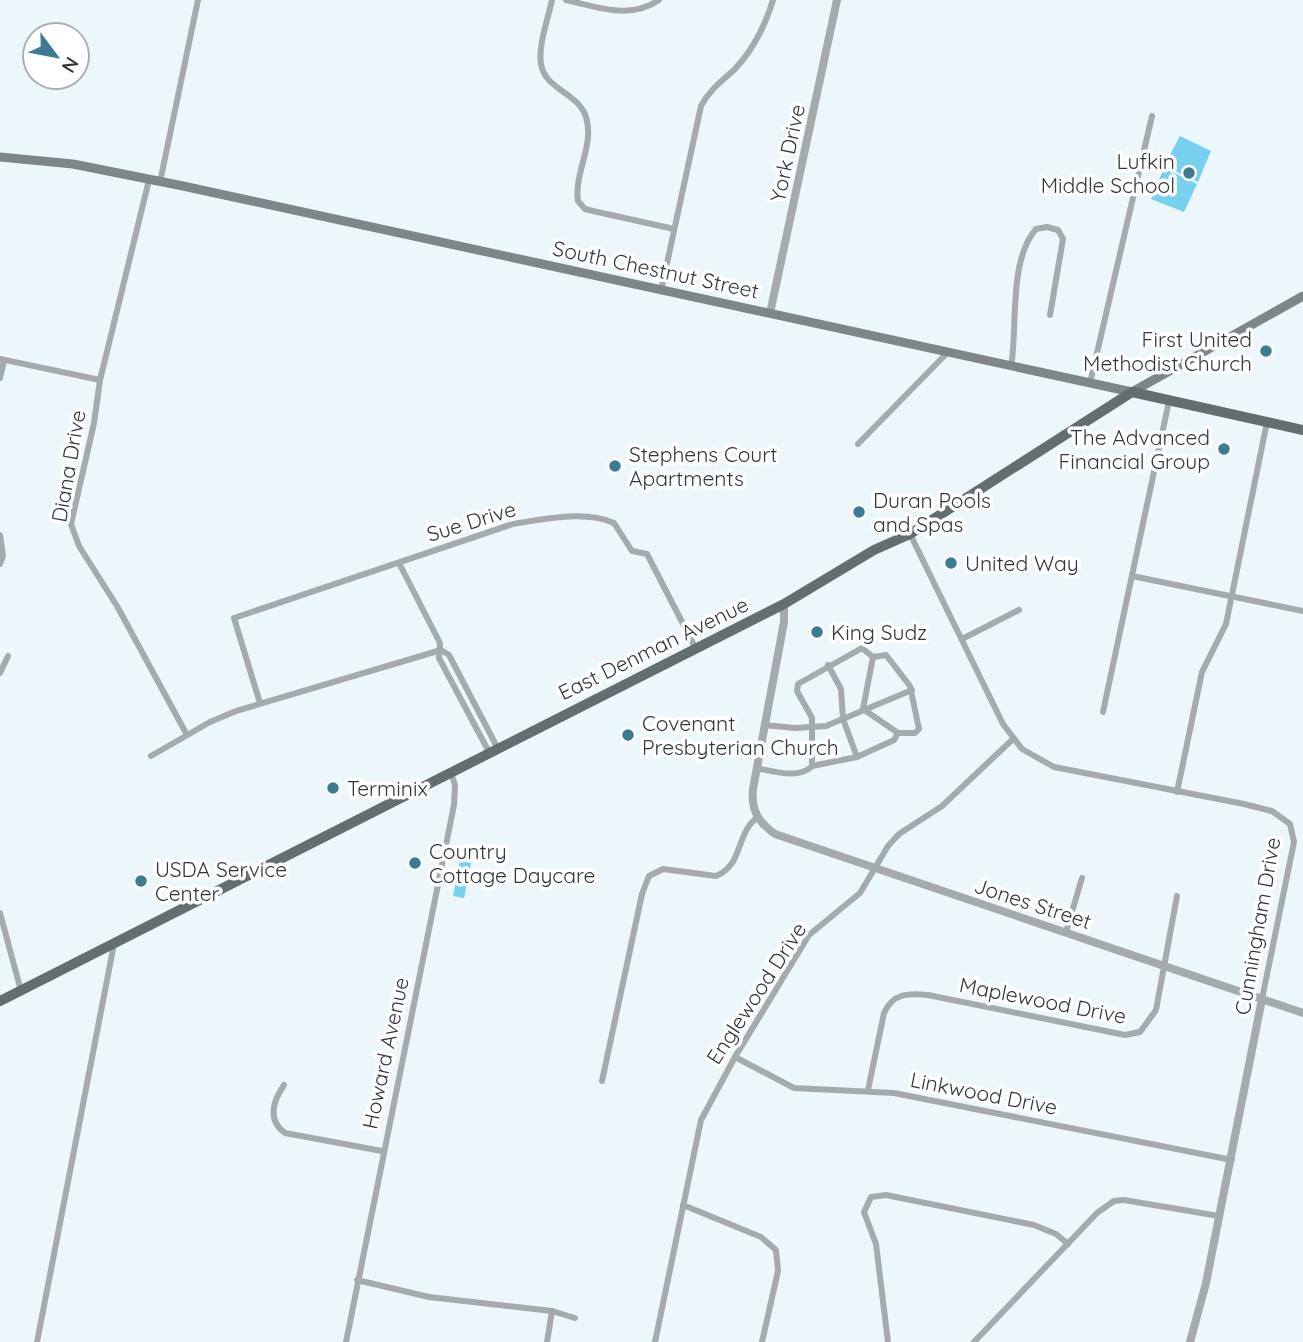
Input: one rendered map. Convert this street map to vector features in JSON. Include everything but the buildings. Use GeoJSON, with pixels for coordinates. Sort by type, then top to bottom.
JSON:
{"type":"FeatureCollection","features":[{"type":"Feature","properties":{"kind":"main road","name":"South Chestnut Street"},"geometry":{"type":"LineString","coordinates":[[0,157],[40,159],[160,182],[1303,430]]}},
{"type":"Feature","properties":{"kind":"main road","name":"East Denman Avenue"},"geometry":{"type":"LineString","coordinates":[[0,1002],[784,604],[874,550],[910,534],[1132,392],[1303,296]]}},
{"type":"Feature","properties":{"kind":"street"},"geometry":{"type":"LineString","coordinates":[[160,182],[198,0]]}},
{"type":"Feature","properties":{"kind":"street"},"geometry":{"type":"LineString","coordinates":[[552,0],[541,64],[546,77],[573,97],[587,117],[589,140],[579,201],[585,209],[674,229]]}},
{"type":"Feature","properties":{"kind":"street"},"geometry":{"type":"LineString","coordinates":[[566,0],[627,12],[650,6],[659,0]]}},
{"type":"Feature","properties":{"kind":"street"},"geometry":{"type":"LineString","coordinates":[[661,291],[701,106],[706,96],[750,50],[766,22],[773,0]]}},
{"type":"Feature","properties":{"kind":"street","name":"York Drive"},"geometry":{"type":"LineString","coordinates":[[770,313],[837,0]]}},
{"type":"Feature","properties":{"kind":"street"},"geometry":{"type":"LineString","coordinates":[[1090,383],[1152,116]]}},
{"type":"Feature","properties":{"kind":"street","name":"Diana Drive"},"geometry":{"type":"LineString","coordinates":[[149,180],[100,380],[94,423],[71,524],[73,533],[187,735]]}},
{"type":"Feature","properties":{"kind":"street"},"geometry":{"type":"LineString","coordinates":[[1011,367],[1015,348],[1013,311],[1027,247],[1037,229],[1047,227],[1059,230],[1063,239],[1050,315]]}},
{"type":"Feature","properties":{"kind":"street"},"geometry":{"type":"LineString","coordinates":[[858,444],[948,352]]}},
{"type":"Feature","properties":{"kind":"street"},"geometry":{"type":"LineString","coordinates":[[0,378],[2,360],[100,380]]}},
{"type":"Feature","properties":{"kind":"street"},"geometry":{"type":"LineString","coordinates":[[1103,712],[1170,401]]}},
{"type":"Feature","properties":{"kind":"street"},"geometry":{"type":"LineString","coordinates":[[1177,792],[1202,672],[1226,624],[1267,422]]}},
{"type":"Feature","properties":{"kind":"street","name":"Sue Drive"},"geometry":{"type":"LineString","coordinates":[[260,703],[234,618],[513,524],[580,517],[607,519],[614,523],[632,551],[647,554],[695,649]]}},
{"type":"Feature","properties":{"kind":"street","name":"Cunningham Drive"},"geometry":{"type":"LineString","coordinates":[[910,534],[1013,739],[1031,755],[1054,766],[1272,811],[1290,824],[1294,842],[1232,1160],[1199,1313],[1190,1342]]}},
{"type":"Feature","properties":{"kind":"street"},"geometry":{"type":"LineString","coordinates":[[0,535],[3,556],[0,564]]}},
{"type":"Feature","properties":{"kind":"street"},"geometry":{"type":"LineString","coordinates":[[399,563],[441,650],[439,658],[493,750]]}},
{"type":"Feature","properties":{"kind":"street"},"geometry":{"type":"LineString","coordinates":[[1132,576],[1233,594],[1303,611]]}},
{"type":"Feature","properties":{"kind":"street"},"geometry":{"type":"LineString","coordinates":[[601,1081],[642,894],[649,876],[663,869],[716,876],[723,873],[736,861],[748,825],[758,817],[752,803],[756,768],[784,622],[784,604]]}},
{"type":"Feature","properties":{"kind":"street"},"geometry":{"type":"LineString","coordinates":[[962,639],[1019,610]]}},
{"type":"Feature","properties":{"kind":"street"},"geometry":{"type":"LineString","coordinates":[[812,766],[812,718],[796,688],[858,648],[873,657]]}},
{"type":"Feature","properties":{"kind":"street"},"geometry":{"type":"LineString","coordinates":[[151,756],[210,722],[260,703],[441,650]]}},
{"type":"Feature","properties":{"kind":"street"},"geometry":{"type":"LineString","coordinates":[[863,709],[898,733],[915,733],[919,729],[912,691],[889,657],[881,654],[873,657]]}},
{"type":"Feature","properties":{"kind":"street"},"geometry":{"type":"LineString","coordinates":[[0,673],[8,656]]}},
{"type":"Feature","properties":{"kind":"street"},"geometry":{"type":"LineString","coordinates":[[863,709],[873,657]]}},
{"type":"Feature","properties":{"kind":"street"},"geometry":{"type":"LineString","coordinates":[[828,665],[841,689],[843,719],[857,757]]}},
{"type":"Feature","properties":{"kind":"street"},"geometry":{"type":"LineString","coordinates":[[764,725],[812,728],[843,719],[912,691]]}},
{"type":"Feature","properties":{"kind":"street"},"geometry":{"type":"LineString","coordinates":[[756,768],[791,774],[808,770],[812,766],[857,757],[894,740],[898,733]]}},
{"type":"Feature","properties":{"kind":"street","name":"Englewood Drive"},"geometry":{"type":"LineString","coordinates":[[654,1342],[701,1120],[735,1057],[809,935],[850,904],[876,869],[888,846],[899,834],[942,806],[1013,739]]}},
{"type":"Feature","properties":{"kind":"street","name":"Howard Avenue"},"geometry":{"type":"LineString","coordinates":[[346,1342],[382,1151],[456,793],[451,773]]}},
{"type":"Feature","properties":{"kind":"street","name":"Jones Street"},"geometry":{"type":"LineString","coordinates":[[758,817],[775,834],[1303,1013]]}},
{"type":"Feature","properties":{"kind":"street"},"geometry":{"type":"LineString","coordinates":[[1066,932],[1082,878]]}},
{"type":"Feature","properties":{"kind":"street","name":"Maplewood Drive"},"geometry":{"type":"LineString","coordinates":[[868,1090],[884,1013],[888,1004],[901,995],[928,995],[1132,1035],[1140,1032],[1152,1019],[1177,895]]}},
{"type":"Feature","properties":{"kind":"street"},"geometry":{"type":"LineString","coordinates":[[0,913],[21,991]]}},
{"type":"Feature","properties":{"kind":"street"},"geometry":{"type":"LineString","coordinates":[[37,1342],[114,944]]}},
{"type":"Feature","properties":{"kind":"street","name":"Linkwood Drive"},"geometry":{"type":"LineString","coordinates":[[735,1057],[773,1080],[794,1088],[822,1091],[868,1090],[1232,1160]]}},
{"type":"Feature","properties":{"kind":"street"},"geometry":{"type":"LineString","coordinates":[[284,1085],[277,1096],[273,1114],[275,1123],[285,1133],[382,1151]]}},
{"type":"Feature","properties":{"kind":"street"},"geometry":{"type":"LineString","coordinates":[[888,1342],[876,1244],[864,1212],[871,1197],[886,1195],[1034,1225],[1049,1230],[1068,1244]]}},
{"type":"Feature","properties":{"kind":"street"},"geometry":{"type":"LineString","coordinates":[[974,1342],[1097,1213],[1114,1201],[1140,1201],[1219,1216]]}},
{"type":"Feature","properties":{"kind":"street"},"geometry":{"type":"LineString","coordinates":[[683,1205],[761,1237],[776,1250],[778,1271],[762,1342]]}},
{"type":"Feature","properties":{"kind":"street"},"geometry":{"type":"LineString","coordinates":[[357,1280],[429,1297],[552,1311],[575,1318]]}},
{"type":"Feature","properties":{"kind":"street"},"geometry":{"type":"LineString","coordinates":[[547,1342],[552,1311]]}},
{"type":"Feature","properties":{"kind":"shaded area"},"geometry":{"type":"Polygon","coordinates":[[[1180,136],[1211,151],[1198,182],[1164,166],[1180,136]]]}},
{"type":"Feature","properties":{"kind":"shaded area"},"geometry":{"type":"Polygon","coordinates":[[[1164,168],[1197,184],[1184,212],[1151,199],[1164,168]]]}},
{"type":"Feature","properties":{"kind":"shaded area"},"geometry":{"type":"Polygon","coordinates":[[[460,861],[471,863],[464,898],[453,896],[460,861]]]}},
{"type":"Feature","properties":{"kind":"place","name":"Lufkin Middle School"},"geometry":{"type":"Point","coordinates":[1189,173]}},
{"type":"Feature","properties":{"kind":"place","name":"First United Methodist Church"},"geometry":{"type":"Point","coordinates":[1266,351]}},
{"type":"Feature","properties":{"kind":"place","name":"The Advanced Financial Group"},"geometry":{"type":"Point","coordinates":[1224,449]}},
{"type":"Feature","properties":{"kind":"place","name":"Stephens Court Apartments"},"geometry":{"type":"Point","coordinates":[615,466]}},
{"type":"Feature","properties":{"kind":"place","name":"Duran Pools and Spas"},"geometry":{"type":"Point","coordinates":[859,512]}},
{"type":"Feature","properties":{"kind":"place","name":"United Way"},"geometry":{"type":"Point","coordinates":[951,563]}},
{"type":"Feature","properties":{"kind":"place","name":"King Sudz"},"geometry":{"type":"Point","coordinates":[817,632]}},
{"type":"Feature","properties":{"kind":"place","name":"Covenant Presbyterian Church"},"geometry":{"type":"Point","coordinates":[628,735]}},
{"type":"Feature","properties":{"kind":"place","name":"Terminix"},"geometry":{"type":"Point","coordinates":[333,788]}},
{"type":"Feature","properties":{"kind":"place","name":"Country Cottage Daycare"},"geometry":{"type":"Point","coordinates":[415,863]}},
{"type":"Feature","properties":{"kind":"place","name":"USDA Service Center"},"geometry":{"type":"Point","coordinates":[141,881]}}]}
